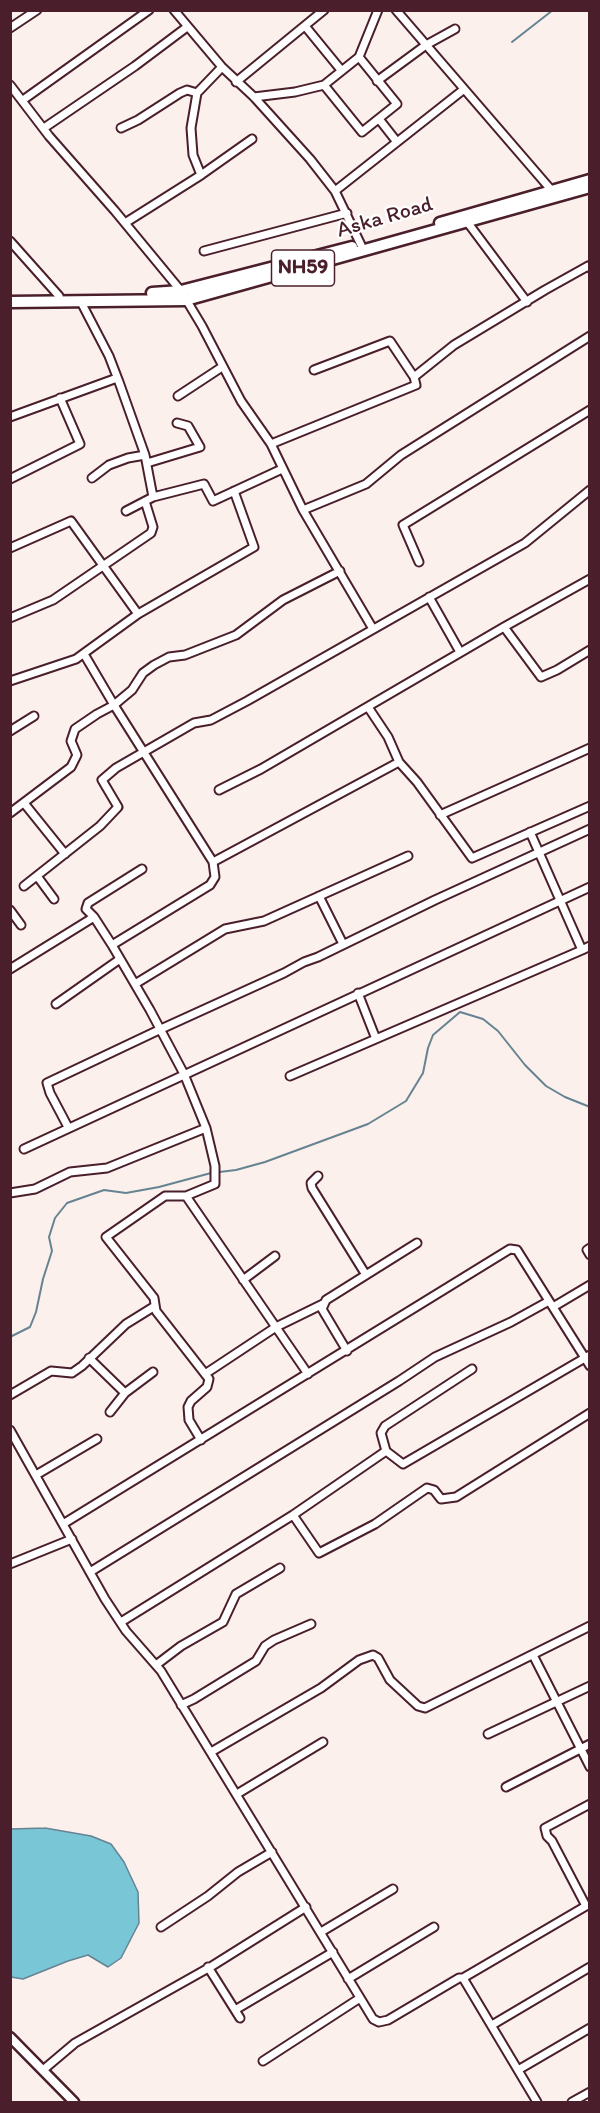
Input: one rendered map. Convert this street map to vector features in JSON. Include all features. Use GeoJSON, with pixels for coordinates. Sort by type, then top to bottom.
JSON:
{"type":"FeatureCollection","features":[{"type":"Feature","properties":{"kind":"highway","name":"Aska Road"},"geometry":{"type":"LineString","coordinates":[[10,296],[183,296],[361,245],[554,194],[590,180]]}},
{"type":"Feature","properties":{"kind":"highway","name":"NH59"},"geometry":{"type":"LineString","coordinates":[[10,302],[81,302],[183,296],[326,262],[410,237],[468,223],[554,194],[590,188]]}},
{"type":"Feature","properties":{"kind":"street"},"geometry":{"type":"LineString","coordinates":[[10,28],[37,10]]}},
{"type":"Feature","properties":{"kind":"street"},"geometry":{"type":"LineString","coordinates":[[23,100],[149,10]]}},
{"type":"Feature","properties":{"kind":"street"},"geometry":{"type":"LineString","coordinates":[[174,10],[222,67],[254,97],[310,159],[335,191],[361,245]]}},
{"type":"Feature","properties":{"kind":"street"},"geometry":{"type":"LineString","coordinates":[[236,82],[324,10]]}},
{"type":"Feature","properties":{"kind":"street"},"geometry":{"type":"LineString","coordinates":[[254,97],[295,92],[324,85],[359,57],[378,10]]}},
{"type":"Feature","properties":{"kind":"street"},"geometry":{"type":"LineString","coordinates":[[396,10],[554,194]]}},
{"type":"Feature","properties":{"kind":"street"},"geometry":{"type":"LineString","coordinates":[[305,26],[341,70]]}},
{"type":"Feature","properties":{"kind":"street"},"geometry":{"type":"LineString","coordinates":[[44,128],[135,66],[187,27]]}},
{"type":"Feature","properties":{"kind":"street"},"geometry":{"type":"LineString","coordinates":[[377,81],[426,45],[454,29]]}},
{"type":"Feature","properties":{"kind":"street"},"geometry":{"type":"LineString","coordinates":[[324,85],[362,132],[379,119],[397,104],[359,57]]}},
{"type":"Feature","properties":{"kind":"street"},"geometry":{"type":"LineString","coordinates":[[201,175],[193,155],[191,128],[197,93],[222,67]]}},
{"type":"Feature","properties":{"kind":"street"},"geometry":{"type":"LineString","coordinates":[[10,85],[183,296],[241,400],[271,444],[303,510],[373,629]]}},
{"type":"Feature","properties":{"kind":"street"},"geometry":{"type":"LineString","coordinates":[[121,128],[180,93],[187,90],[197,93]]}},
{"type":"Feature","properties":{"kind":"street"},"geometry":{"type":"LineString","coordinates":[[335,191],[463,90]]}},
{"type":"Feature","properties":{"kind":"street"},"geometry":{"type":"LineString","coordinates":[[379,119],[397,142]]}},
{"type":"Feature","properties":{"kind":"street"},"geometry":{"type":"LineString","coordinates":[[125,223],[201,175],[252,139]]}},
{"type":"Feature","properties":{"kind":"street"},"geometry":{"type":"LineString","coordinates":[[204,251],[346,213]]}},
{"type":"Feature","properties":{"kind":"street"},"geometry":{"type":"LineString","coordinates":[[468,223],[527,302]]}},
{"type":"Feature","properties":{"kind":"street"},"geometry":{"type":"LineString","coordinates":[[10,241],[59,296]]}},
{"type":"Feature","properties":{"kind":"street"},"geometry":{"type":"LineString","coordinates":[[414,377],[454,345],[588,266],[590,268]]}},
{"type":"Feature","properties":{"kind":"street"},"geometry":{"type":"LineString","coordinates":[[81,302],[109,356],[146,459],[153,497]]}},
{"type":"Feature","properties":{"kind":"street"},"geometry":{"type":"LineString","coordinates":[[303,510],[366,484],[401,455],[590,336]]}},
{"type":"Feature","properties":{"kind":"street"},"geometry":{"type":"LineString","coordinates":[[271,444],[416,385],[414,377],[390,341],[314,370]]}},
{"type":"Feature","properties":{"kind":"street"},"geometry":{"type":"LineString","coordinates":[[178,396],[222,367]]}},
{"type":"Feature","properties":{"kind":"street"},"geometry":{"type":"LineString","coordinates":[[10,417],[117,378]]}},
{"type":"Feature","properties":{"kind":"street"},"geometry":{"type":"LineString","coordinates":[[10,479],[80,444],[60,398]]}},
{"type":"Feature","properties":{"kind":"street"},"geometry":{"type":"LineString","coordinates":[[419,562],[404,525],[590,410]]}},
{"type":"Feature","properties":{"kind":"street"},"geometry":{"type":"LineString","coordinates":[[92,478],[109,465],[128,458],[146,459],[200,447],[188,426],[177,423]]}},
{"type":"Feature","properties":{"kind":"street"},"geometry":{"type":"LineString","coordinates":[[126,511],[153,497],[204,484],[213,501],[282,469]]}},
{"type":"Feature","properties":{"kind":"street"},"geometry":{"type":"LineString","coordinates":[[24,886],[100,826],[118,807],[102,780],[116,768],[194,723],[211,720],[248,701],[525,543],[590,490]]}},
{"type":"Feature","properties":{"kind":"street"},"geometry":{"type":"LineString","coordinates":[[10,681],[76,659],[138,614],[254,548],[234,491]]}},
{"type":"Feature","properties":{"kind":"street"},"geometry":{"type":"LineString","coordinates":[[10,618],[52,600],[153,531],[145,501]]}},
{"type":"Feature","properties":{"kind":"street"},"geometry":{"type":"LineString","coordinates":[[10,548],[71,521],[138,614]]}},
{"type":"Feature","properties":{"kind":"street"},"geometry":{"type":"LineString","coordinates":[[10,813],[71,767],[77,755],[70,741],[75,729],[114,705],[132,690],[143,673],[169,657],[185,655],[236,635],[283,600],[340,571]]}},
{"type":"Feature","properties":{"kind":"street"},"geometry":{"type":"LineString","coordinates":[[219,790],[261,769],[590,579]]}},
{"type":"Feature","properties":{"kind":"street"},"geometry":{"type":"LineString","coordinates":[[429,597],[460,652]]}},
{"type":"Feature","properties":{"kind":"street"},"geometry":{"type":"LineString","coordinates":[[504,627],[541,677],[590,650]]}},
{"type":"Feature","properties":{"kind":"street"},"geometry":{"type":"LineString","coordinates":[[84,654],[143,753],[213,862],[215,877],[210,885],[112,945]]}},
{"type":"Feature","properties":{"kind":"street"},"geometry":{"type":"LineString","coordinates":[[368,707],[388,737],[399,762],[417,782],[472,858],[590,806]]}},
{"type":"Feature","properties":{"kind":"street"},"geometry":{"type":"LineString","coordinates":[[10,731],[34,716]]}},
{"type":"Feature","properties":{"kind":"street"},"geometry":{"type":"LineString","coordinates":[[440,814],[590,748]]}},
{"type":"Feature","properties":{"kind":"street"},"geometry":{"type":"LineString","coordinates":[[213,862],[399,762]]}},
{"type":"Feature","properties":{"kind":"street"},"geometry":{"type":"LineString","coordinates":[[24,802],[65,854]]}},
{"type":"Feature","properties":{"kind":"street"},"geometry":{"type":"LineString","coordinates":[[68,1127],[47,1083],[590,829]]}},
{"type":"Feature","properties":{"kind":"street"},"geometry":{"type":"LineString","coordinates":[[290,1076],[586,948],[530,832]]}},
{"type":"Feature","properties":{"kind":"street"},"geometry":{"type":"LineString","coordinates":[[135,984],[225,929],[264,921],[408,856]]}},
{"type":"Feature","properties":{"kind":"street"},"geometry":{"type":"LineString","coordinates":[[142,869],[88,903],[86,909],[94,917],[112,945],[184,1074],[206,1128],[215,1166],[215,1184],[186,1196],[165,1196],[106,1237],[154,1298],[156,1311],[209,1379],[207,1387],[191,1401],[188,1407],[189,1420],[201,1440]]}},
{"type":"Feature","properties":{"kind":"street"},"geometry":{"type":"LineString","coordinates":[[36,876],[54,899]]}},
{"type":"Feature","properties":{"kind":"street"},"geometry":{"type":"LineString","coordinates":[[24,1149],[590,887]]}},
{"type":"Feature","properties":{"kind":"street"},"geometry":{"type":"LineString","coordinates":[[319,896],[344,944]]}},
{"type":"Feature","properties":{"kind":"street"},"geometry":{"type":"LineString","coordinates":[[10,910],[21,925]]}},
{"type":"Feature","properties":{"kind":"street"},"geometry":{"type":"LineString","coordinates":[[10,969],[94,917]]}},
{"type":"Feature","properties":{"kind":"street"},"geometry":{"type":"LineString","coordinates":[[56,1004],[120,959]]}},
{"type":"Feature","properties":{"kind":"street"},"geometry":{"type":"LineString","coordinates":[[358,993],[376,1039]]}},
{"type":"Feature","properties":{"kind":"street"},"geometry":{"type":"LineString","coordinates":[[10,1193],[35,1189],[70,1172],[107,1168],[206,1128]]}},
{"type":"Feature","properties":{"kind":"street"},"geometry":{"type":"LineString","coordinates":[[318,1176],[311,1183],[312,1188],[366,1275]]}},
{"type":"Feature","properties":{"kind":"street"},"geometry":{"type":"LineString","coordinates":[[186,1196],[308,1374]]}},
{"type":"Feature","properties":{"kind":"street"},"geometry":{"type":"LineString","coordinates":[[205,1374],[276,1327],[323,1304],[417,1243]]}},
{"type":"Feature","properties":{"kind":"street"},"geometry":{"type":"LineString","coordinates":[[590,1248],[587,1250],[590,1255]]}},
{"type":"Feature","properties":{"kind":"street"},"geometry":{"type":"LineString","coordinates":[[63,1524],[510,1249],[517,1250],[587,1357],[590,1366]]}},
{"type":"Feature","properties":{"kind":"street"},"geometry":{"type":"LineString","coordinates":[[243,1280],[275,1256]]}},
{"type":"Feature","properties":{"kind":"street"},"geometry":{"type":"LineString","coordinates":[[90,1572],[435,1357],[590,1285]]}},
{"type":"Feature","properties":{"kind":"street"},"geometry":{"type":"LineString","coordinates":[[323,1304],[322,1309],[347,1351]]}},
{"type":"Feature","properties":{"kind":"street"},"geometry":{"type":"LineString","coordinates":[[10,1395],[51,1371],[72,1373],[126,1324],[155,1306]]}},
{"type":"Feature","properties":{"kind":"street"},"geometry":{"type":"LineString","coordinates":[[472,1369],[385,1426],[381,1433],[386,1451],[404,1464],[587,1357]]}},
{"type":"Feature","properties":{"kind":"street"},"geometry":{"type":"LineString","coordinates":[[89,1358],[126,1393]]}},
{"type":"Feature","properties":{"kind":"street"},"geometry":{"type":"LineString","coordinates":[[110,1412],[126,1393],[153,1372]]}},
{"type":"Feature","properties":{"kind":"street"},"geometry":{"type":"LineString","coordinates":[[293,1515],[319,1553],[375,1524],[427,1488],[434,1490],[441,1499],[456,1497],[590,1413]]}},
{"type":"Feature","properties":{"kind":"street"},"geometry":{"type":"LineString","coordinates":[[10,1430],[90,1572],[121,1622],[156,1665],[182,1705],[373,2019],[379,2022],[388,2020],[586,1906],[552,1841],[547,1836],[545,1828],[590,1804]]}},
{"type":"Feature","properties":{"kind":"street"},"geometry":{"type":"LineString","coordinates":[[36,1475],[96,1439]]}},
{"type":"Feature","properties":{"kind":"street"},"geometry":{"type":"LineString","coordinates":[[121,1622],[293,1515],[386,1451]]}},
{"type":"Feature","properties":{"kind":"street"},"geometry":{"type":"LineString","coordinates":[[10,1564],[72,1539]]}},
{"type":"Feature","properties":{"kind":"street"},"geometry":{"type":"LineString","coordinates":[[156,1665],[181,1646],[223,1622],[236,1594],[280,1568]]}},
{"type":"Feature","properties":{"kind":"street"},"geometry":{"type":"LineString","coordinates":[[182,1705],[256,1661],[265,1646],[274,1640],[311,1624]]}},
{"type":"Feature","properties":{"kind":"street"},"geometry":{"type":"LineString","coordinates":[[211,1752],[321,1688],[359,1660],[373,1655],[378,1658],[390,1680],[418,1706],[425,1708],[590,1626]]}},
{"type":"Feature","properties":{"kind":"street"},"geometry":{"type":"LineString","coordinates":[[533,1655],[590,1767]]}},
{"type":"Feature","properties":{"kind":"street"},"geometry":{"type":"LineString","coordinates":[[488,1734],[590,1686]]}},
{"type":"Feature","properties":{"kind":"street"},"geometry":{"type":"LineString","coordinates":[[237,1794],[323,1742]]}},
{"type":"Feature","properties":{"kind":"street"},"geometry":{"type":"LineString","coordinates":[[506,1787],[590,1744]]}},
{"type":"Feature","properties":{"kind":"street"},"geometry":{"type":"LineString","coordinates":[[161,1927],[208,1896],[238,1872],[272,1852]]}},
{"type":"Feature","properties":{"kind":"street"},"geometry":{"type":"LineString","coordinates":[[321,1932],[393,1889]]}},
{"type":"Feature","properties":{"kind":"street"},"geometry":{"type":"LineString","coordinates":[[43,2070],[75,2043],[208,1967],[306,1907]]}},
{"type":"Feature","properties":{"kind":"street"},"geometry":{"type":"LineString","coordinates":[[348,1979],[434,1927]]}},
{"type":"Feature","properties":{"kind":"street"},"geometry":{"type":"LineString","coordinates":[[235,2010],[333,1952]]}},
{"type":"Feature","properties":{"kind":"street"},"geometry":{"type":"LineString","coordinates":[[208,1967],[240,2018]]}},
{"type":"Feature","properties":{"kind":"street"},"geometry":{"type":"LineString","coordinates":[[492,2025],[590,1967]]}},
{"type":"Feature","properties":{"kind":"street"},"geometry":{"type":"LineString","coordinates":[[463,1978],[537,2103]]}},
{"type":"Feature","properties":{"kind":"street"},"geometry":{"type":"LineString","coordinates":[[263,2061],[360,1998]]}},
{"type":"Feature","properties":{"kind":"street"},"geometry":{"type":"LineString","coordinates":[[518,2070],[590,2028]]}},
{"type":"Feature","properties":{"kind":"street"},"geometry":{"type":"LineString","coordinates":[[10,2037],[43,2070],[70,2102]]}},
{"type":"Feature","properties":{"kind":"street"},"geometry":{"type":"LineString","coordinates":[[572,2103],[590,2092]]}},
{"type":"Feature","properties":{"kind":"water"},"geometry":{"type":"Polygon","coordinates":[[[45,1828],[91,1836],[111,1844],[124,1862],[138,1892],[139,1923],[121,1958],[108,1967],[88,1955],[23,1979],[11,1977],[11,1829],[45,1828]]]}},
{"type":"Feature","properties":{"kind":"waterway"},"geometry":{"type":"LineString","coordinates":[[512,42],[553,10]]}},
{"type":"Feature","properties":{"kind":"waterway"},"geometry":{"type":"LineString","coordinates":[[10,1337],[30,1327],[52,1251],[49,1237],[55,1218],[67,1203],[104,1190],[126,1193],[211,1173],[236,1170],[265,1162],[368,1124],[406,1101],[423,1073],[433,1035],[460,1012],[483,1019],[498,1031],[525,1065],[546,1086],[590,1107]]}}]}
